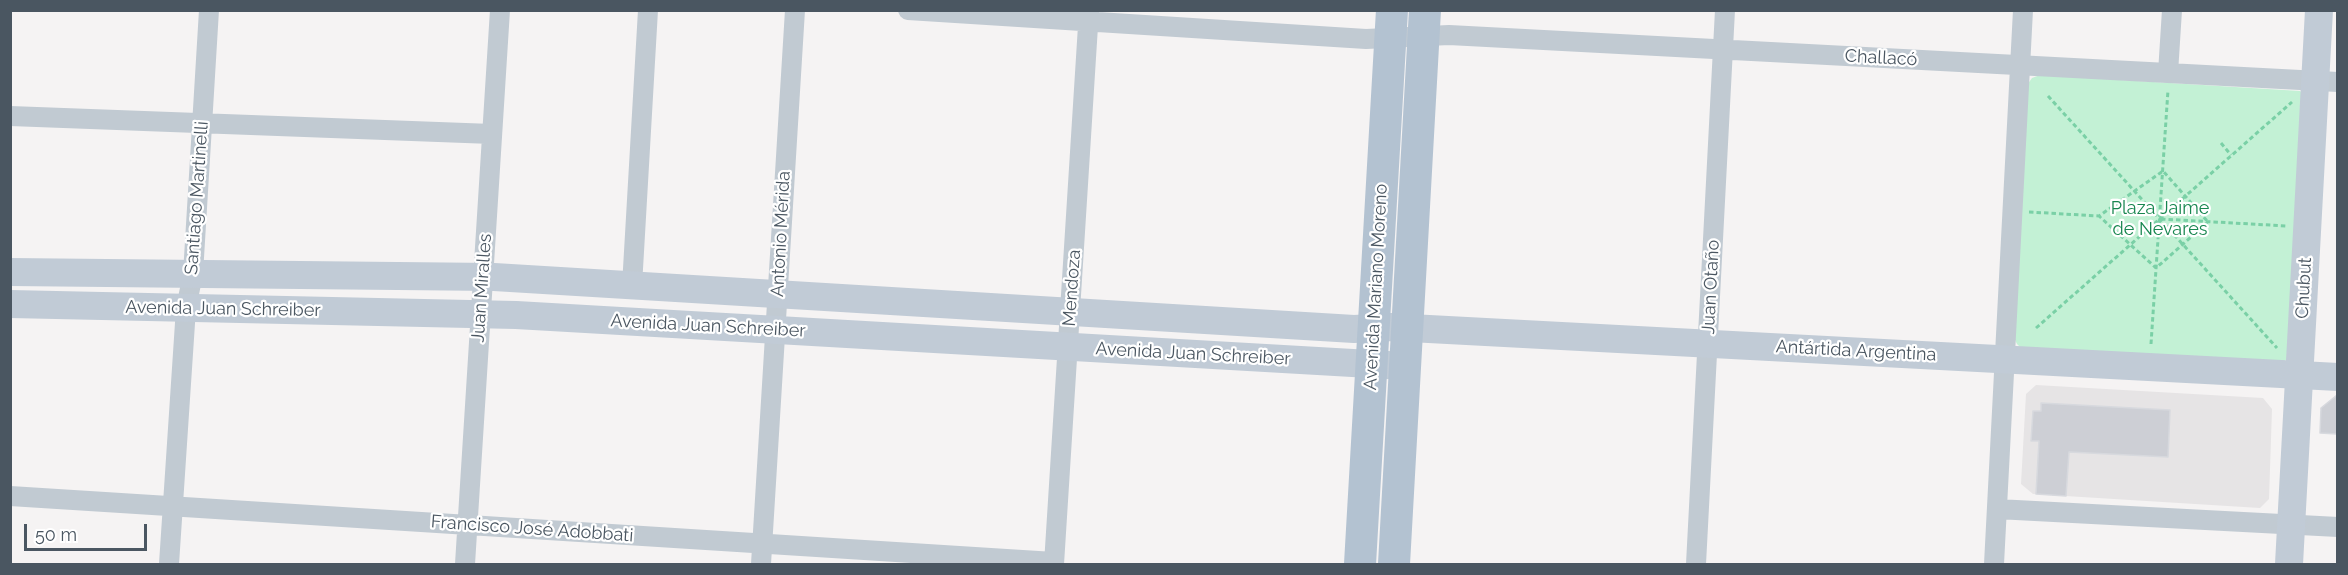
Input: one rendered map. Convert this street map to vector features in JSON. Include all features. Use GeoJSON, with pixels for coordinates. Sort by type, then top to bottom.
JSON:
{"type":"FeatureCollection","features":[{"type":"Feature","properties":{"kind":"main road","name":"Chubut"},"geometry":{"type":"LineString","coordinates":[[2289,564],[2317,87],[2319,10]]}},
{"type":"Feature","properties":{"kind":"main road","name":"Avenida Mariano Moreno"},"geometry":{"type":"LineString","coordinates":[[1394,564],[1425,24]]}},
{"type":"Feature","properties":{"kind":"main road","name":"Avenida Mariano Moreno"},"geometry":{"type":"LineString","coordinates":[[1360,564],[1391,25]]}},
{"type":"Feature","properties":{"kind":"main road","name":"Avenida Juan Schreiber"},"geometry":{"type":"LineString","coordinates":[[10,272],[483,277],[1359,329],[1374,328]]}},
{"type":"Feature","properties":{"kind":"main road","name":"Avenida Juan Schreiber"},"geometry":{"type":"LineString","coordinates":[[10,304],[481,314],[1405,366]]}},
{"type":"Feature","properties":{"kind":"main road","name":"Antártida Argentina"},"geometry":{"type":"LineString","coordinates":[[1374,328],[1407,327],[2337,377]]}},
{"type":"Feature","properties":{"kind":"street","name":"Santiago Martinelli"},"geometry":{"type":"LineString","coordinates":[[169,564],[186,308],[193,274],[209,10]]}},
{"type":"Feature","properties":{"kind":"street","name":"Juan Miralles"},"geometry":{"type":"LineString","coordinates":[[465,564],[500,10]]}},
{"type":"Feature","properties":{"kind":"street"},"geometry":{"type":"LineString","coordinates":[[632,286],[648,10]]}},
{"type":"Feature","properties":{"kind":"street","name":"Antonio Mérida"},"geometry":{"type":"LineString","coordinates":[[761,564],[795,10]]}},
{"type":"Feature","properties":{"kind":"street","name":"Challacó"},"geometry":{"type":"LineString","coordinates":[[908,10],[1391,25],[1425,24],[1449,35],[2020,65],[2162,81],[2317,87]]}},
{"type":"Feature","properties":{"kind":"street","name":"Juan Otaño"},"geometry":{"type":"LineString","coordinates":[[1696,564],[1725,10]]}},
{"type":"Feature","properties":{"kind":"street"},"geometry":{"type":"LineString","coordinates":[[1994,564],[2023,10]]}},
{"type":"Feature","properties":{"kind":"street"},"geometry":{"type":"LineString","coordinates":[[2162,81],[2172,10]]}},
{"type":"Feature","properties":{"kind":"street","name":"Mendoza"},"geometry":{"type":"LineString","coordinates":[[1054,563],[1089,16]]}},
{"type":"Feature","properties":{"kind":"street"},"geometry":{"type":"LineString","coordinates":[[10,116],[492,134]]}},
{"type":"Feature","properties":{"kind":"street","name":"Francisco José Adobbati"},"geometry":{"type":"LineString","coordinates":[[10,495],[1054,563]]}},
{"type":"Feature","properties":{"kind":"street"},"geometry":{"type":"LineString","coordinates":[[1997,509],[2337,526]]}},
{"type":"Feature","properties":{"kind":"path"},"geometry":{"type":"LineString","coordinates":[[2151,345],[2168,90],[2162,81]]}},
{"type":"Feature","properties":{"kind":"path"},"geometry":{"type":"LineString","coordinates":[[2036,328],[2185,196],[2317,87]]}},
{"type":"Feature","properties":{"kind":"path"},"geometry":{"type":"LineString","coordinates":[[2048,96],[2281,351],[2269,351]]}},
{"type":"Feature","properties":{"kind":"path"},"geometry":{"type":"LineString","coordinates":[[2221,143],[2232,156]]}},
{"type":"Feature","properties":{"kind":"path"},"geometry":{"type":"LineString","coordinates":[[2099,216],[2163,171]]}},
{"type":"Feature","properties":{"kind":"path"},"geometry":{"type":"LineString","coordinates":[[2163,171],[2208,222]]}},
{"type":"Feature","properties":{"kind":"path"},"geometry":{"type":"LineString","coordinates":[[2029,212],[2099,216],[2156,268]]}},
{"type":"Feature","properties":{"kind":"path"},"geometry":{"type":"LineString","coordinates":[[2159,219],[2292,226]]}},
{"type":"Feature","properties":{"kind":"path"},"geometry":{"type":"LineString","coordinates":[[2156,268],[2208,222]]}},
{"type":"Feature","properties":{"kind":"shaded area"},"geometry":{"type":"Polygon","coordinates":[[[2036,385],[2263,398],[2272,409],[2269,499],[2260,508],[2033,494],[2021,484],[2026,394],[2036,385]]]}},
{"type":"Feature","properties":{"kind":"green space","name":"Plaza Jaime de Nevares"},"geometry":{"type":"Polygon","coordinates":[[[2040,75],[2300,91],[2302,93],[2288,359],[2284,361],[2020,347],[2017,344],[2015,340],[2027,85],[2032,78],[2040,75]]]}},
{"type":"Feature","properties":{"kind":"building"},"geometry":{"type":"Polygon","coordinates":[[[2337,395],[2337,434],[2320,433],[2321,408],[2337,395]]]}},
{"type":"Feature","properties":{"kind":"building"},"geometry":{"type":"Polygon","coordinates":[[[2041,403],[2170,410],[2168,457],[2069,452],[2066,496],[2036,494],[2039,441],[2031,441],[2033,411],[2041,411],[2041,403]]]}}]}
